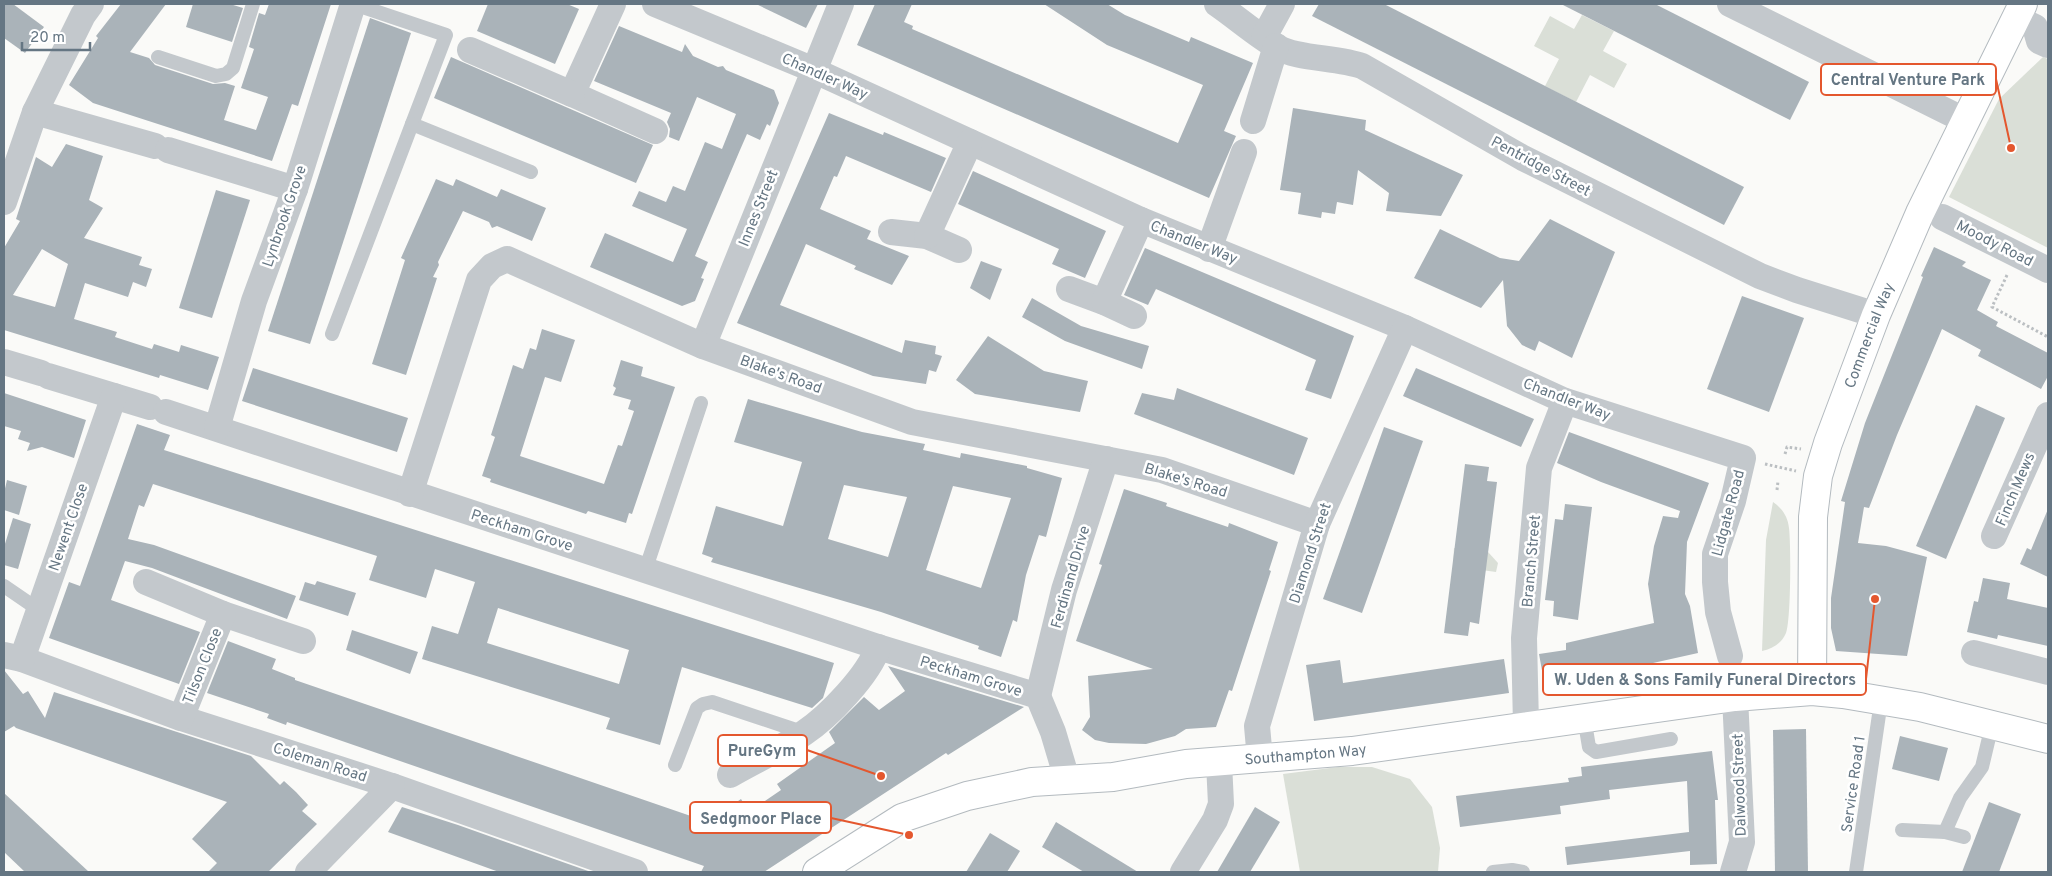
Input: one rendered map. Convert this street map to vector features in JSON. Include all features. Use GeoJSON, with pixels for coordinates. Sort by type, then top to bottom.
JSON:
{"type":"FeatureCollection","features":[{"type":"Feature","properties":{"kind":"main road","name":"Commercial Way"},"geometry":{"type":"LineString","coordinates":[[1812,691],[1814,497],[1828,443],[1876,315],[1920,213],[1964,120],[2034,23]]}},
{"type":"Feature","properties":{"kind":"main road","name":"Southampton Way"},"geometry":{"type":"LineString","coordinates":[[817,872],[902,818],[967,796],[1032,782],[1113,777],[1186,764],[1219,763],[1352,751],[1735,697],[1812,691],[1920,707],[2048,739]]}},
{"type":"Feature","properties":{"kind":"street","name":"Lynbrook Grove"},"geometry":{"type":"LineString","coordinates":[[217,428],[254,301],[294,188],[353,4]]}},
{"type":"Feature","properties":{"kind":"street"},"geometry":{"type":"LineString","coordinates":[[572,94],[613,4]]}},
{"type":"Feature","properties":{"kind":"street","name":"Chandler Way"},"geometry":{"type":"LineString","coordinates":[[654,4],[814,70],[1141,220],[1405,328],[1565,401],[1743,458]]}},
{"type":"Feature","properties":{"kind":"street","name":"Innes Street"},"geometry":{"type":"LineString","coordinates":[[703,346],[842,4]]}},
{"type":"Feature","properties":{"kind":"street","name":"Pentridge Street"},"geometry":{"type":"LineString","coordinates":[[1217,4],[1286,50],[1344,60],[1362,66],[1530,162],[1743,268],[1797,290],[1876,315]]}},
{"type":"Feature","properties":{"kind":"street"},"geometry":{"type":"LineString","coordinates":[[1253,121],[1270,41],[1282,4]]}},
{"type":"Feature","properties":{"kind":"street"},"geometry":{"type":"LineString","coordinates":[[1730,4],[1964,120]]}},
{"type":"Feature","properties":{"kind":"street"},"geometry":{"type":"LineString","coordinates":[[4,200],[36,112],[80,7]]}},
{"type":"Feature","properties":{"kind":"street"},"geometry":{"type":"LineString","coordinates":[[470,50],[655,131]]}},
{"type":"Feature","properties":{"kind":"street"},"geometry":{"type":"LineString","coordinates":[[36,112],[294,188]]}},
{"type":"Feature","properties":{"kind":"street"},"geometry":{"type":"LineString","coordinates":[[927,236],[970,142]]}},
{"type":"Feature","properties":{"kind":"street"},"geometry":{"type":"LineString","coordinates":[[1209,248],[1244,152]]}},
{"type":"Feature","properties":{"kind":"street","name":"Moody Road"},"geometry":{"type":"LineString","coordinates":[[1942,217],[2048,270]]}},
{"type":"Feature","properties":{"kind":"street"},"geometry":{"type":"LineString","coordinates":[[1104,302],[1141,220]]}},
{"type":"Feature","properties":{"kind":"street"},"geometry":{"type":"LineString","coordinates":[[890,232],[927,236],[959,250]]}},
{"type":"Feature","properties":{"kind":"street","name":"Blake's Road"},"geometry":{"type":"LineString","coordinates":[[410,494],[479,280],[492,266],[507,259],[703,346],[912,422],[1162,470],[1317,524]]}},
{"type":"Feature","properties":{"kind":"street"},"geometry":{"type":"LineString","coordinates":[[1069,289],[1134,316]]}},
{"type":"Feature","properties":{"kind":"street","name":"Diamond Street"},"geometry":{"type":"LineString","coordinates":[[1260,759],[1257,726],[1317,524],[1405,328]]}},
{"type":"Feature","properties":{"kind":"street"},"geometry":{"type":"LineString","coordinates":[[4,362],[114,396]]}},
{"type":"Feature","properties":{"kind":"street","name":"Peckham Grove"},"geometry":{"type":"LineString","coordinates":[[114,396],[217,428],[410,494],[878,647],[1038,696],[1053,732],[1067,779]]}},
{"type":"Feature","properties":{"kind":"street","name":"Newent Close"},"geometry":{"type":"LineString","coordinates":[[13,657],[39,610],[114,396]]}},
{"type":"Feature","properties":{"kind":"street","name":"Branch Street"},"geometry":{"type":"LineString","coordinates":[[1526,725],[1524,638],[1539,468],[1565,401]]}},
{"type":"Feature","properties":{"kind":"street","name":"Finch Mews"},"geometry":{"type":"LineString","coordinates":[[1994,536],[2047,422]]}},
{"type":"Feature","properties":{"kind":"street","name":"Lidgate Road"},"geometry":{"type":"LineString","coordinates":[[1730,656],[1718,612],[1715,554],[1733,501],[1743,458]]}},
{"type":"Feature","properties":{"kind":"street","name":"Ferdinand Drive"},"geometry":{"type":"LineString","coordinates":[[1038,696],[1064,590],[1106,459]]}},
{"type":"Feature","properties":{"kind":"street","name":"Tilson Close"},"geometry":{"type":"LineString","coordinates":[[146,582],[223,614],[304,641]]}},
{"type":"Feature","properties":{"kind":"street","name":"Tilson Close"},"geometry":{"type":"LineString","coordinates":[[181,718],[223,614]]}},
{"type":"Feature","properties":{"kind":"street"},"geometry":{"type":"LineString","coordinates":[[730,775],[805,733],[850,692],[874,660],[878,647]]}},
{"type":"Feature","properties":{"kind":"street"},"geometry":{"type":"LineString","coordinates":[[1974,653],[2048,672]]}},
{"type":"Feature","properties":{"kind":"street","name":"Coleman Road"},"geometry":{"type":"LineString","coordinates":[[13,657],[181,718],[392,786],[635,872]]}},
{"type":"Feature","properties":{"kind":"street","name":"Dalwood Street"},"geometry":{"type":"LineString","coordinates":[[1733,872],[1742,842],[1735,697]]}},
{"type":"Feature","properties":{"kind":"street"},"geometry":{"type":"LineString","coordinates":[[1183,872],[1215,820],[1221,804],[1219,763]]}},
{"type":"Feature","properties":{"kind":"street"},"geometry":{"type":"LineString","coordinates":[[308,872],[392,786]]}},
{"type":"Feature","properties":{"kind":"lane"},"geometry":{"type":"LineString","coordinates":[[158,57],[216,76],[226,74],[233,68],[253,4]]}},
{"type":"Feature","properties":{"kind":"lane"},"geometry":{"type":"LineString","coordinates":[[332,334],[446,35],[353,4]]}},
{"type":"Feature","properties":{"kind":"lane"},"geometry":{"type":"LineString","coordinates":[[412,124],[531,172]]}},
{"type":"Feature","properties":{"kind":"lane"},"geometry":{"type":"LineString","coordinates":[[645,571],[701,403]]}},
{"type":"Feature","properties":{"kind":"lane"},"geometry":{"type":"LineString","coordinates":[[4,586],[39,610]]}},
{"type":"Feature","properties":{"kind":"lane","name":"Service Road 1"},"geometry":{"type":"LineString","coordinates":[[1856,872],[1881,701]]}},
{"type":"Feature","properties":{"kind":"lane"},"geometry":{"type":"LineString","coordinates":[[675,765],[697,708],[703,704],[712,702],[805,733]]}},
{"type":"Feature","properties":{"kind":"lane"},"geometry":{"type":"LineString","coordinates":[[1584,717],[1589,747],[1596,752],[1671,739]]}},
{"type":"Feature","properties":{"kind":"lane"},"geometry":{"type":"LineString","coordinates":[[1945,832],[1960,798],[1982,767],[1992,725]]}},
{"type":"Feature","properties":{"kind":"lane"},"geometry":{"type":"LineString","coordinates":[[1902,830],[1945,832],[1964,837]]}},
{"type":"Feature","properties":{"kind":"lane"},"geometry":{"type":"LineString","coordinates":[[1493,872],[1512,870],[1524,872]]}},
{"type":"Feature","properties":{"kind":"path"},"geometry":{"type":"LineString","coordinates":[[2018,255],[1992,307],[2048,337]]}},
{"type":"Feature","properties":{"kind":"path"},"geometry":{"type":"LineString","coordinates":[[1785,454],[1787,447],[1801,449]]}},
{"type":"Feature","properties":{"kind":"path"},"geometry":{"type":"LineString","coordinates":[[1777,490],[1778,481]]}},
{"type":"Feature","properties":{"kind":"shaded area"},"geometry":{"type":"Polygon","coordinates":[[[1582,15],[1614,31],[1603,51],[1627,64],[1614,88],[1590,75],[1576,102],[1545,86],[1559,59],[1534,46],[1550,16],[1574,29],[1582,15]]]}},
{"type":"Feature","properties":{"kind":"shaded area"},"geometry":{"type":"Polygon","coordinates":[[[2043,57],[2048,59],[2048,248],[1949,197],[1999,99],[2043,57]]]}},
{"type":"Feature","properties":{"kind":"shaded area"},"geometry":{"type":"Polygon","coordinates":[[[1773,502],[1784,513],[1789,528],[1789,613],[1786,633],[1782,640],[1773,647],[1762,651],[1766,540],[1773,502]]]}},
{"type":"Feature","properties":{"kind":"shaded area"},"geometry":{"type":"Polygon","coordinates":[[[1454,548],[1488,552],[1498,563],[1496,572],[1453,566],[1454,548]]]}},
{"type":"Feature","properties":{"kind":"shaded area"},"geometry":{"type":"Polygon","coordinates":[[[1338,767],[1372,767],[1410,779],[1432,807],[1440,848],[1438,872],[1300,872],[1283,774],[1338,767]]]}},
{"type":"Feature","properties":{"kind":"building"},"geometry":{"type":"Polygon","coordinates":[[[4,4],[13,4],[44,27],[25,53],[4,38],[4,4]]]}},
{"type":"Feature","properties":{"kind":"building"},"geometry":{"type":"Polygon","coordinates":[[[121,4],[166,4],[130,52],[149,58],[155,65],[213,84],[225,83],[235,86],[224,120],[256,130],[268,97],[241,88],[254,49],[249,47],[259,13],[265,15],[269,4],[331,4],[298,106],[292,104],[272,161],[93,103],[69,85],[98,38],[96,36],[121,4]]]}},
{"type":"Feature","properties":{"kind":"building"},"geometry":{"type":"Polygon","coordinates":[[[193,4],[230,4],[243,8],[232,42],[186,27],[193,4]]]}},
{"type":"Feature","properties":{"kind":"building"},"geometry":{"type":"Polygon","coordinates":[[[488,4],[567,4],[579,9],[555,64],[477,31],[488,4]]]}},
{"type":"Feature","properties":{"kind":"building"},"geometry":{"type":"Polygon","coordinates":[[[756,4],[818,4],[806,28],[756,4]]]}},
{"type":"Feature","properties":{"kind":"building"},"geometry":{"type":"Polygon","coordinates":[[[875,4],[912,4],[904,22],[913,26],[912,29],[1178,143],[1203,85],[1107,45],[1044,4],[1107,4],[1125,15],[1189,42],[1191,37],[1253,63],[1224,131],[1236,136],[1209,198],[857,45],[875,4]]]}},
{"type":"Feature","properties":{"kind":"building"},"geometry":{"type":"Polygon","coordinates":[[[1319,4],[1384,4],[1744,187],[1724,225],[1312,16],[1319,4]]]}},
{"type":"Feature","properties":{"kind":"building"},"geometry":{"type":"Polygon","coordinates":[[[1561,4],[1655,4],[1809,82],[1790,120],[1561,4]]]}},
{"type":"Feature","properties":{"kind":"building"},"geometry":{"type":"Polygon","coordinates":[[[370,18],[411,33],[310,344],[268,331],[370,18]]]}},
{"type":"Feature","properties":{"kind":"building"},"geometry":{"type":"Polygon","coordinates":[[[619,26],[682,52],[685,44],[693,56],[718,67],[723,66],[726,70],[774,90],[779,103],[770,126],[767,124],[760,140],[747,134],[695,256],[708,262],[701,278],[704,279],[695,301],[682,306],[590,267],[605,233],[673,262],[687,229],[632,206],[639,191],[666,202],[673,186],[685,191],[705,142],[722,149],[736,114],[697,97],[679,141],[669,137],[670,129],[667,122],[671,113],[594,81],[619,26]]]}},
{"type":"Feature","properties":{"kind":"building"},"geometry":{"type":"Polygon","coordinates":[[[451,57],[653,145],[636,183],[434,98],[451,57]]]}},
{"type":"Feature","properties":{"kind":"building"},"geometry":{"type":"Polygon","coordinates":[[[1293,108],[1366,120],[1365,130],[1463,175],[1441,216],[1386,211],[1389,193],[1358,170],[1353,205],[1337,202],[1335,214],[1322,212],[1321,218],[1298,214],[1301,193],[1280,190],[1293,108]]]}},
{"type":"Feature","properties":{"kind":"building"},"geometry":{"type":"Polygon","coordinates":[[[829,113],[883,135],[884,132],[946,158],[931,192],[846,156],[837,177],[834,176],[820,209],[871,231],[867,239],[909,256],[892,285],[854,269],[856,266],[806,244],[780,305],[902,353],[905,340],[936,346],[935,354],[942,356],[936,372],[929,370],[926,384],[873,376],[737,323],[829,113]]]}},
{"type":"Feature","properties":{"kind":"building"},"geometry":{"type":"Polygon","coordinates":[[[66,144],[103,156],[89,200],[103,208],[84,238],[142,257],[139,265],[152,269],[146,287],[133,282],[128,297],[85,283],[74,319],[117,332],[115,337],[152,349],[154,344],[179,352],[181,345],[219,357],[208,390],[160,375],[159,378],[4,330],[4,248],[20,221],[16,219],[36,157],[52,167],[66,144]],[[42,249],[13,295],[55,307],[68,264],[42,249]]]}},
{"type":"Feature","properties":{"kind":"building"},"geometry":{"type":"Polygon","coordinates":[[[973,171],[1106,231],[1085,278],[1052,264],[1059,249],[958,204],[973,171]]]}},
{"type":"Feature","properties":{"kind":"building"},"geometry":{"type":"Polygon","coordinates":[[[436,179],[453,186],[456,179],[497,197],[501,189],[546,208],[532,241],[497,226],[492,228],[489,222],[463,211],[438,262],[439,265],[433,277],[437,278],[406,375],[372,364],[405,260],[401,258],[436,179]]]}},
{"type":"Feature","properties":{"kind":"building"},"geometry":{"type":"Polygon","coordinates":[[[216,190],[250,200],[212,318],[179,308],[216,190]]]}},
{"type":"Feature","properties":{"kind":"building"},"geometry":{"type":"Polygon","coordinates":[[[1550,219],[1615,252],[1572,358],[1539,341],[1535,351],[1522,345],[1507,326],[1503,280],[1481,308],[1414,278],[1440,229],[1500,258],[1519,261],[1550,219]]]}},
{"type":"Feature","properties":{"kind":"building"},"geometry":{"type":"Polygon","coordinates":[[[1934,247],[1966,262],[1962,266],[1991,280],[1977,310],[1998,322],[1996,326],[2048,353],[2048,376],[2041,389],[1978,356],[1981,350],[1942,329],[1897,435],[1869,508],[1864,507],[1858,543],[1886,546],[1927,557],[1907,656],[1836,651],[1831,628],[1831,598],[1845,502],[1841,501],[1865,423],[1923,277],[1921,276],[1934,247]]]}},
{"type":"Feature","properties":{"kind":"building"},"geometry":{"type":"Polygon","coordinates":[[[1145,248],[1354,336],[1331,399],[1305,390],[1316,360],[1156,289],[1148,305],[1124,295],[1145,248]]]}},
{"type":"Feature","properties":{"kind":"building"},"geometry":{"type":"Polygon","coordinates":[[[981,261],[1002,269],[990,300],[970,288],[981,261]]]}},
{"type":"Feature","properties":{"kind":"building"},"geometry":{"type":"Polygon","coordinates":[[[1742,296],[1804,318],[1769,412],[1707,389],[1742,296]]]}},
{"type":"Feature","properties":{"kind":"building"},"geometry":{"type":"Polygon","coordinates":[[[1032,298],[1081,326],[1149,346],[1142,369],[1065,341],[1022,317],[1032,298]]]}},
{"type":"Feature","properties":{"kind":"building"},"geometry":{"type":"Polygon","coordinates":[[[542,329],[575,340],[561,382],[545,377],[520,456],[604,484],[618,445],[622,446],[634,411],[628,409],[631,400],[613,395],[616,388],[613,386],[621,360],[643,367],[641,376],[675,387],[632,514],[629,513],[626,523],[588,511],[586,514],[490,482],[491,479],[482,476],[495,437],[491,435],[513,365],[523,369],[530,348],[536,350],[542,329]]]}},
{"type":"Feature","properties":{"kind":"building"},"geometry":{"type":"Polygon","coordinates":[[[988,336],[1044,371],[1088,381],[1080,412],[975,394],[956,380],[988,336]]]}},
{"type":"Feature","properties":{"kind":"building"},"geometry":{"type":"Polygon","coordinates":[[[253,368],[408,418],[397,452],[242,401],[253,368]]]}},
{"type":"Feature","properties":{"kind":"building"},"geometry":{"type":"Polygon","coordinates":[[[1416,368],[1534,419],[1521,447],[1403,396],[1416,368]]]}},
{"type":"Feature","properties":{"kind":"building"},"geometry":{"type":"Polygon","coordinates":[[[1177,388],[1308,438],[1294,475],[1134,414],[1142,393],[1174,400],[1177,388]]]}},
{"type":"Feature","properties":{"kind":"building"},"geometry":{"type":"Polygon","coordinates":[[[4,393],[86,420],[74,458],[42,447],[27,451],[30,443],[18,439],[21,431],[4,426],[4,393]]]}},
{"type":"Feature","properties":{"kind":"building"},"geometry":{"type":"Polygon","coordinates":[[[748,399],[862,432],[925,444],[923,450],[960,458],[961,453],[1027,466],[1027,468],[1062,478],[1046,537],[1039,535],[1026,575],[1017,622],[1013,620],[1001,657],[978,649],[979,646],[881,612],[711,562],[713,558],[702,554],[716,506],[783,526],[802,462],[734,442],[748,399]],[[844,485],[828,539],[888,557],[907,497],[844,485]],[[953,486],[926,570],[981,588],[1011,498],[953,486]]]}},
{"type":"Feature","properties":{"kind":"building"},"geometry":{"type":"Polygon","coordinates":[[[1976,405],[2005,418],[1946,559],[1916,546],[1976,405]]]}},
{"type":"Feature","properties":{"kind":"building"},"geometry":{"type":"Polygon","coordinates":[[[137,424],[170,435],[164,450],[834,663],[823,698],[812,708],[682,667],[660,745],[606,729],[610,718],[422,659],[432,626],[458,634],[475,582],[435,569],[426,598],[369,580],[377,556],[153,484],[144,507],[139,505],[128,539],[154,545],[296,596],[287,619],[152,568],[125,561],[111,600],[200,632],[179,684],[49,638],[69,582],[80,586],[137,424]],[[498,608],[487,643],[619,684],[629,650],[498,608]]]}},
{"type":"Feature","properties":{"kind":"building"},"geometry":{"type":"Polygon","coordinates":[[[1384,427],[1423,441],[1362,613],[1323,599],[1384,427]]]}},
{"type":"Feature","properties":{"kind":"building"},"geometry":{"type":"Polygon","coordinates":[[[1569,432],[1709,483],[1687,542],[1685,594],[1690,606],[1698,653],[1545,687],[1539,654],[1566,650],[1566,643],[1654,623],[1648,584],[1654,546],[1663,516],[1678,518],[1680,511],[1601,482],[1557,463],[1569,432]]]}},
{"type":"Feature","properties":{"kind":"building"},"geometry":{"type":"Polygon","coordinates":[[[1465,464],[1489,467],[1487,481],[1497,482],[1479,624],[1470,622],[1468,636],[1444,633],[1465,464]]]}},
{"type":"Feature","properties":{"kind":"building"},"geometry":{"type":"Polygon","coordinates":[[[7,480],[27,486],[19,515],[4,510],[4,493],[7,480]]]}},
{"type":"Feature","properties":{"kind":"building"},"geometry":{"type":"Polygon","coordinates":[[[1124,489],[1167,503],[1166,506],[1228,527],[1229,523],[1278,542],[1269,570],[1271,571],[1232,691],[1229,690],[1216,727],[1186,729],[1175,736],[1146,744],[1109,743],[1095,740],[1082,730],[1090,717],[1088,676],[1153,669],[1076,641],[1102,565],[1099,564],[1124,489]]]}},
{"type":"Feature","properties":{"kind":"building"},"geometry":{"type":"Polygon","coordinates":[[[1565,504],[1592,507],[1578,620],[1553,616],[1554,601],[1545,600],[1555,519],[1563,520],[1565,504]]]}},
{"type":"Feature","properties":{"kind":"building"},"geometry":{"type":"Polygon","coordinates":[[[2048,509],[2048,577],[2020,564],[2027,548],[2031,550],[2048,509]]]}},
{"type":"Feature","properties":{"kind":"building"},"geometry":{"type":"Polygon","coordinates":[[[13,518],[31,524],[18,569],[4,565],[4,547],[13,518]]]}},
{"type":"Feature","properties":{"kind":"building"},"geometry":{"type":"Polygon","coordinates":[[[1983,578],[2010,583],[2007,599],[2048,608],[2048,646],[1998,635],[1997,639],[1967,632],[1974,601],[1978,602],[1983,578]]]}},
{"type":"Feature","properties":{"kind":"building"},"geometry":{"type":"Polygon","coordinates":[[[317,581],[356,593],[348,616],[299,600],[305,582],[315,585],[317,581]]]}},
{"type":"Feature","properties":{"kind":"building"},"geometry":{"type":"Polygon","coordinates":[[[352,630],[418,652],[410,674],[346,650],[352,630]]]}},
{"type":"Feature","properties":{"kind":"building"},"geometry":{"type":"Polygon","coordinates":[[[228,641],[276,659],[272,669],[295,678],[295,680],[717,825],[722,812],[741,799],[749,812],[781,790],[777,784],[835,743],[829,732],[864,697],[879,710],[905,691],[888,666],[1024,707],[948,755],[946,753],[764,872],[701,872],[704,866],[287,722],[286,725],[267,718],[269,714],[207,693],[228,641]]]}},
{"type":"Feature","properties":{"kind":"building"},"geometry":{"type":"Polygon","coordinates":[[[1504,659],[1509,693],[1314,721],[1306,665],[1340,660],[1343,683],[1504,659]]]}},
{"type":"Feature","properties":{"kind":"building"},"geometry":{"type":"Polygon","coordinates":[[[4,670],[23,694],[28,691],[45,718],[54,692],[251,756],[280,785],[284,781],[296,792],[308,805],[302,811],[317,824],[268,872],[208,872],[217,863],[192,839],[227,802],[14,726],[4,732],[4,670]]]}},
{"type":"Feature","properties":{"kind":"building"},"geometry":{"type":"Polygon","coordinates":[[[1806,729],[1808,872],[1775,872],[1773,730],[1806,729]]]}},
{"type":"Feature","properties":{"kind":"building"},"geometry":{"type":"Polygon","coordinates":[[[1900,736],[1948,748],[1939,781],[1892,769],[1900,736]]]}},
{"type":"Feature","properties":{"kind":"building"},"geometry":{"type":"Polygon","coordinates":[[[1712,751],[1718,800],[1715,800],[1717,864],[1690,865],[1690,851],[1567,865],[1565,847],[1689,832],[1687,781],[1609,790],[1610,799],[1560,806],[1561,814],[1460,827],[1456,796],[1569,782],[1568,778],[1582,776],[1581,767],[1712,751]]]}},
{"type":"Feature","properties":{"kind":"building"},"geometry":{"type":"Polygon","coordinates":[[[4,793],[89,872],[25,872],[4,852],[4,793]]]}},
{"type":"Feature","properties":{"kind":"building"},"geometry":{"type":"Polygon","coordinates":[[[1989,802],[2021,814],[1999,872],[1962,872],[1989,802]]]}},
{"type":"Feature","properties":{"kind":"building"},"geometry":{"type":"Polygon","coordinates":[[[402,807],[591,872],[499,872],[388,832],[402,807]]]}},
{"type":"Feature","properties":{"kind":"building"},"geometry":{"type":"Polygon","coordinates":[[[1255,807],[1280,822],[1250,872],[1217,872],[1255,807]]]}},
{"type":"Feature","properties":{"kind":"building"},"geometry":{"type":"Polygon","coordinates":[[[1056,822],[1138,872],[1084,872],[1042,847],[1056,822]]]}},
{"type":"Feature","properties":{"kind":"building"},"geometry":{"type":"Polygon","coordinates":[[[990,833],[1020,851],[1007,872],[966,872],[990,833]]]}},
{"type":"Feature","properties":{"kind":"place","name":"Central Venture Park"},"geometry":{"type":"Point","coordinates":[2011,148]}},
{"type":"Feature","properties":{"kind":"place","name":"W. Uden & Sons Family Funeral Directors"},"geometry":{"type":"Point","coordinates":[1875,599]}},
{"type":"Feature","properties":{"kind":"place","name":"PureGym"},"geometry":{"type":"Point","coordinates":[881,776]}},
{"type":"Feature","properties":{"kind":"place","name":"Sedgmoor Place"},"geometry":{"type":"Point","coordinates":[909,835]}}]}
